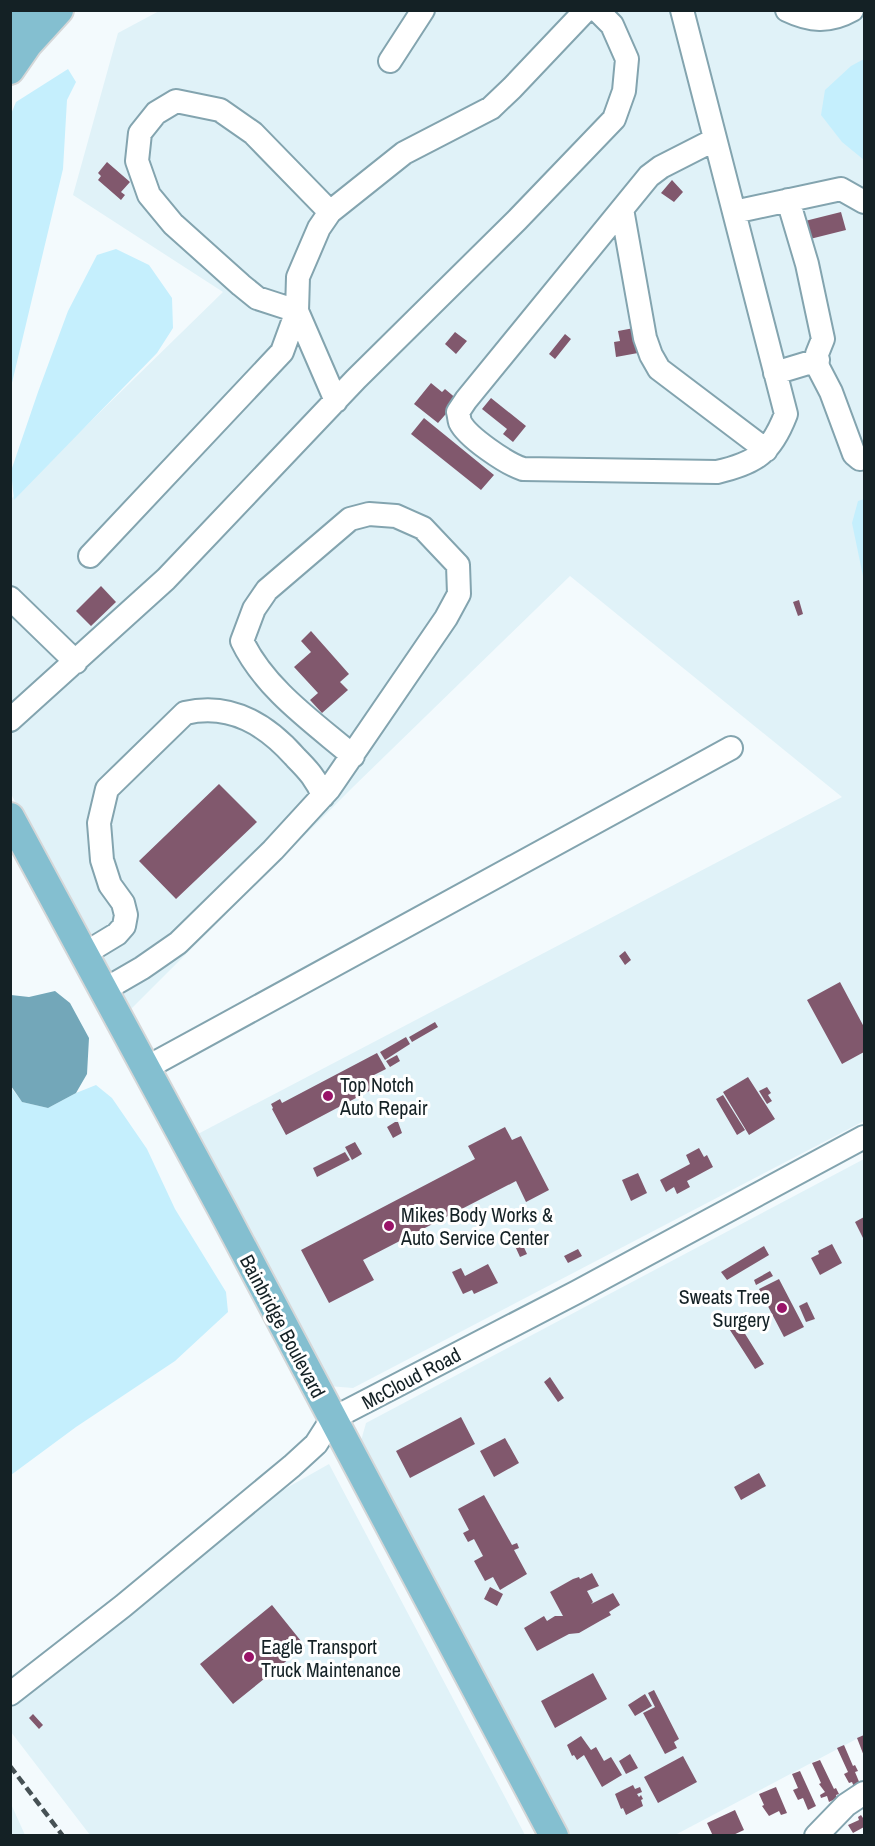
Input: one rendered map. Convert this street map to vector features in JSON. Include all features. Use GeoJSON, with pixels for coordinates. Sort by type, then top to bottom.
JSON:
{"type":"FeatureCollection","features":[{"type":"Feature","properties":{"kind":"main road"},"geometry":{"type":"LineString","coordinates":[[10,29],[45,10]]}},
{"type":"Feature","properties":{"kind":"main road"},"geometry":{"type":"LineString","coordinates":[[10,70],[28,44],[59,10]]}},
{"type":"Feature","properties":{"kind":"main road","name":"Bainbridge Boulevard"},"geometry":{"type":"LineString","coordinates":[[10,817],[554,1836]]}},
{"type":"Feature","properties":{"kind":"street"},"geometry":{"type":"LineString","coordinates":[[390,61],[423,10]]}},
{"type":"Feature","properties":{"kind":"street"},"geometry":{"type":"LineString","coordinates":[[90,556],[282,352],[297,311],[298,277],[320,228],[330,212],[404,153],[491,108],[586,10]]}},
{"type":"Feature","properties":{"kind":"street"},"geometry":{"type":"LineString","coordinates":[[10,720],[14,719],[166,579],[336,401],[517,220],[614,119],[624,91],[627,59],[612,25],[597,10]]}},
{"type":"Feature","properties":{"kind":"street"},"geometry":{"type":"LineString","coordinates":[[682,10],[786,414],[766,450],[759,457],[743,466],[717,472],[523,469],[512,466],[470,433],[460,422],[458,412],[649,176],[714,140]]}},
{"type":"Feature","properties":{"kind":"street"},"geometry":{"type":"LineString","coordinates":[[787,10],[814,20],[841,16],[852,10]]}},
{"type":"Feature","properties":{"kind":"street"},"geometry":{"type":"LineString","coordinates":[[330,212],[252,133],[220,110],[176,101],[156,113],[140,133],[137,161],[149,195],[173,224],[257,298],[297,311],[336,401]]}},
{"type":"Feature","properties":{"kind":"street"},"geometry":{"type":"LineString","coordinates":[[734,212],[864,184]]}},
{"type":"Feature","properties":{"kind":"street"},"geometry":{"type":"LineString","coordinates":[[841,189],[864,202]]}},
{"type":"Feature","properties":{"kind":"street"},"geometry":{"type":"LineString","coordinates":[[788,200],[807,264],[823,339],[817,354],[818,367],[831,392],[854,454],[860,459],[864,458]]}},
{"type":"Feature","properties":{"kind":"street"},"geometry":{"type":"LineString","coordinates":[[622,209],[645,338],[651,356],[659,369],[766,450]]}},
{"type":"Feature","properties":{"kind":"street"},"geometry":{"type":"LineString","coordinates":[[776,373],[818,360]]}},
{"type":"Feature","properties":{"kind":"street"},"geometry":{"type":"LineString","coordinates":[[104,990],[142,968],[178,943],[273,850],[323,796],[353,756],[446,618],[459,594],[459,565],[423,528],[396,516],[369,514],[350,519],[267,590],[254,609],[242,641],[250,657],[280,694],[353,756]]}},
{"type":"Feature","properties":{"kind":"street"},"geometry":{"type":"LineString","coordinates":[[10,598],[76,662]]}},
{"type":"Feature","properties":{"kind":"street"},"geometry":{"type":"LineString","coordinates":[[84,954],[117,934],[124,926],[126,915],[123,903],[110,885],[102,860],[99,823],[107,789],[185,714],[202,709],[227,712],[260,725],[281,741],[317,781],[323,796]]}},
{"type":"Feature","properties":{"kind":"street"},"geometry":{"type":"LineString","coordinates":[[146,1068],[731,748]]}},
{"type":"Feature","properties":{"kind":"street","name":"McCloud Road"},"geometry":{"type":"LineString","coordinates":[[10,1694],[123,1606],[292,1466],[316,1444],[332,1419],[577,1292],[864,1137]]}},
{"type":"Feature","properties":{"kind":"street"},"geometry":{"type":"LineString","coordinates":[[816,1836],[846,1805],[864,1793]]}},
{"type":"Feature","properties":{"kind":"shaded area"},"geometry":{"type":"Polygon","coordinates":[[[161,10],[864,11],[864,1121],[353,1388],[328,1386],[196,1135],[842,797],[570,576],[352,788],[129,1011],[11,794],[10,500],[223,292],[73,195],[118,33],[161,10]]]}},
{"type":"Feature","properties":{"kind":"shaded area"},"geometry":{"type":"Polygon","coordinates":[[[864,59],[864,160],[842,142],[821,115],[825,90],[851,66],[864,59]]]}},
{"type":"Feature","properties":{"kind":"shaded area"},"geometry":{"type":"Polygon","coordinates":[[[68,69],[76,82],[67,100],[63,169],[11,387],[11,114],[16,102],[68,69]]]}},
{"type":"Feature","properties":{"kind":"shaded area"},"geometry":{"type":"Polygon","coordinates":[[[116,249],[149,265],[172,298],[173,328],[157,353],[14,500],[11,471],[68,311],[97,255],[116,249]]]}},
{"type":"Feature","properties":{"kind":"shaded area"},"geometry":{"type":"Polygon","coordinates":[[[864,499],[864,581],[852,523],[858,501],[864,499]]]}},
{"type":"Feature","properties":{"kind":"shaded area"},"geometry":{"type":"Polygon","coordinates":[[[55,991],[70,1003],[89,1038],[87,1074],[76,1093],[48,1108],[22,1102],[11,1086],[11,995],[29,997],[55,991]]]}},
{"type":"Feature","properties":{"kind":"shaded area"},"geometry":{"type":"Polygon","coordinates":[[[96,1085],[112,1098],[147,1149],[175,1209],[226,1292],[228,1312],[175,1361],[76,1427],[11,1475],[10,1086],[22,1102],[48,1108],[96,1085]]]}},
{"type":"Feature","properties":{"kind":"shaded area"},"geometry":{"type":"Polygon","coordinates":[[[864,1159],[864,1735],[675,1835],[567,1835],[359,1448],[366,1423],[864,1159]]]}},
{"type":"Feature","properties":{"kind":"shaded area"},"geometry":{"type":"Polygon","coordinates":[[[329,1464],[525,1835],[90,1835],[11,1732],[11,1708],[260,1503],[329,1464]]]}},
{"type":"Feature","properties":{"kind":"shaded area"},"geometry":{"type":"Polygon","coordinates":[[[11,1804],[25,1835],[11,1835],[11,1804]]]}},
{"type":"Feature","properties":{"kind":"building"},"geometry":{"type":"Polygon","coordinates":[[[107,162],[130,182],[121,192],[125,195],[121,200],[98,180],[101,176],[98,173],[107,162]]]}},
{"type":"Feature","properties":{"kind":"building"},"geometry":{"type":"Polygon","coordinates":[[[672,180],[683,192],[674,202],[661,193],[672,180]]]}},
{"type":"Feature","properties":{"kind":"building"},"geometry":{"type":"Polygon","coordinates":[[[841,212],[846,230],[810,239],[805,221],[841,212]]]}},
{"type":"Feature","properties":{"kind":"building"},"geometry":{"type":"Polygon","coordinates":[[[634,328],[638,353],[616,357],[614,342],[620,341],[618,331],[634,328]]]}},
{"type":"Feature","properties":{"kind":"building"},"geometry":{"type":"Polygon","coordinates":[[[455,332],[467,341],[456,354],[445,344],[455,332]]]}},
{"type":"Feature","properties":{"kind":"building"},"geometry":{"type":"Polygon","coordinates":[[[565,334],[571,339],[555,359],[549,354],[565,334]]]}},
{"type":"Feature","properties":{"kind":"building"},"geometry":{"type":"Polygon","coordinates":[[[431,383],[442,392],[445,389],[458,400],[438,423],[414,404],[431,383]]]}},
{"type":"Feature","properties":{"kind":"building"},"geometry":{"type":"Polygon","coordinates":[[[491,398],[526,426],[513,442],[503,434],[507,429],[482,409],[491,398]]]}},
{"type":"Feature","properties":{"kind":"building"},"geometry":{"type":"Polygon","coordinates":[[[424,418],[494,475],[481,490],[411,434],[424,418]]]}},
{"type":"Feature","properties":{"kind":"building"},"geometry":{"type":"Polygon","coordinates":[[[101,586],[116,602],[91,626],[76,611],[101,586]]]}},
{"type":"Feature","properties":{"kind":"building"},"geometry":{"type":"Polygon","coordinates":[[[799,600],[803,614],[798,616],[793,602],[799,600]]]}},
{"type":"Feature","properties":{"kind":"building"},"geometry":{"type":"Polygon","coordinates":[[[311,631],[349,674],[340,682],[348,690],[322,713],[310,700],[318,693],[294,667],[311,652],[301,641],[311,631]]]}},
{"type":"Feature","properties":{"kind":"building"},"geometry":{"type":"Polygon","coordinates":[[[219,784],[257,822],[176,899],[139,861],[219,784]]]}},
{"type":"Feature","properties":{"kind":"building"},"geometry":{"type":"Polygon","coordinates":[[[625,951],[631,960],[625,965],[619,956],[625,951]]]}},
{"type":"Feature","properties":{"kind":"building"},"geometry":{"type":"Polygon","coordinates":[[[840,982],[864,1027],[864,1052],[842,1064],[807,1000],[840,982]]]}},
{"type":"Feature","properties":{"kind":"building"},"geometry":{"type":"Polygon","coordinates":[[[435,1022],[438,1027],[412,1042],[409,1037],[435,1022]]]}},
{"type":"Feature","properties":{"kind":"building"},"geometry":{"type":"Polygon","coordinates":[[[406,1037],[410,1044],[385,1060],[380,1052],[406,1037]]]}},
{"type":"Feature","properties":{"kind":"building","name":"Top Notch Auto Repair"},"geometry":{"type":"Polygon","coordinates":[[[377,1053],[386,1069],[372,1076],[379,1090],[373,1093],[371,1090],[286,1135],[271,1104],[280,1099],[282,1103],[377,1053]]]}},
{"type":"Feature","properties":{"kind":"building"},"geometry":{"type":"Polygon","coordinates":[[[397,1055],[400,1061],[390,1067],[386,1061],[397,1055]]]}},
{"type":"Feature","properties":{"kind":"building"},"geometry":{"type":"Polygon","coordinates":[[[748,1077],[775,1119],[749,1135],[723,1092],[748,1077]]]}},
{"type":"Feature","properties":{"kind":"building"},"geometry":{"type":"Polygon","coordinates":[[[767,1087],[772,1101],[767,1104],[759,1091],[767,1087]]]}},
{"type":"Feature","properties":{"kind":"building"},"geometry":{"type":"Polygon","coordinates":[[[723,1095],[745,1130],[737,1135],[716,1099],[723,1095]]]}},
{"type":"Feature","properties":{"kind":"building"},"geometry":{"type":"Polygon","coordinates":[[[398,1122],[402,1133],[393,1138],[387,1127],[398,1122]]]}},
{"type":"Feature","properties":{"kind":"building","name":"Mikes Body Works & Auto Service Center"},"geometry":{"type":"Polygon","coordinates":[[[505,1127],[512,1140],[521,1136],[549,1190],[526,1202],[516,1181],[363,1260],[374,1280],[329,1303],[301,1250],[475,1159],[468,1146],[505,1127]]]}},
{"type":"Feature","properties":{"kind":"building"},"geometry":{"type":"Polygon","coordinates":[[[355,1142],[362,1154],[352,1160],[345,1147],[355,1142]]]}},
{"type":"Feature","properties":{"kind":"building"},"geometry":{"type":"Polygon","coordinates":[[[699,1148],[704,1157],[707,1155],[713,1167],[687,1181],[690,1187],[677,1194],[674,1187],[666,1192],[660,1180],[690,1164],[686,1155],[699,1148]]]}},
{"type":"Feature","properties":{"kind":"building"},"geometry":{"type":"Polygon","coordinates":[[[345,1152],[350,1160],[317,1177],[313,1168],[345,1152]]]}},
{"type":"Feature","properties":{"kind":"building"},"geometry":{"type":"Polygon","coordinates":[[[638,1173],[647,1193],[631,1201],[622,1180],[638,1173]]]}},
{"type":"Feature","properties":{"kind":"building"},"geometry":{"type":"Polygon","coordinates":[[[864,1217],[864,1240],[855,1222],[864,1217]]]}},
{"type":"Feature","properties":{"kind":"building"},"geometry":{"type":"Polygon","coordinates":[[[522,1243],[527,1254],[520,1257],[515,1246],[522,1243]]]}},
{"type":"Feature","properties":{"kind":"building"},"geometry":{"type":"Polygon","coordinates":[[[832,1244],[842,1263],[820,1275],[811,1258],[819,1254],[818,1251],[832,1244]]]}},
{"type":"Feature","properties":{"kind":"building"},"geometry":{"type":"Polygon","coordinates":[[[764,1246],[769,1255],[727,1280],[721,1272],[764,1246]]]}},
{"type":"Feature","properties":{"kind":"building"},"geometry":{"type":"Polygon","coordinates":[[[578,1249],[582,1256],[568,1263],[564,1256],[578,1249]]]}},
{"type":"Feature","properties":{"kind":"building"},"geometry":{"type":"Polygon","coordinates":[[[488,1264],[498,1283],[474,1294],[472,1290],[463,1294],[452,1272],[461,1268],[465,1276],[488,1264]]]}},
{"type":"Feature","properties":{"kind":"building"},"geometry":{"type":"Polygon","coordinates":[[[770,1271],[773,1276],[756,1285],[754,1280],[770,1271]]]}},
{"type":"Feature","properties":{"kind":"building","name":"Sweats Tree Surgery"},"geometry":{"type":"Polygon","coordinates":[[[779,1279],[804,1327],[784,1337],[759,1289],[779,1279]]]}},
{"type":"Feature","properties":{"kind":"building"},"geometry":{"type":"Polygon","coordinates":[[[807,1302],[815,1319],[806,1322],[799,1306],[807,1302]]]}},
{"type":"Feature","properties":{"kind":"building"},"geometry":{"type":"Polygon","coordinates":[[[737,1321],[764,1364],[755,1369],[728,1327],[737,1321]]]}},
{"type":"Feature","properties":{"kind":"building"},"geometry":{"type":"Polygon","coordinates":[[[550,1377],[564,1398],[558,1402],[544,1382],[550,1377]]]}},
{"type":"Feature","properties":{"kind":"building"},"geometry":{"type":"Polygon","coordinates":[[[461,1417],[475,1444],[410,1478],[396,1451],[461,1417]]]}},
{"type":"Feature","properties":{"kind":"building"},"geometry":{"type":"Polygon","coordinates":[[[505,1438],[519,1463],[494,1477],[480,1451],[505,1438]]]}},
{"type":"Feature","properties":{"kind":"building"},"geometry":{"type":"Polygon","coordinates":[[[759,1473],[766,1486],[741,1500],[734,1487],[759,1473]]]}},
{"type":"Feature","properties":{"kind":"building"},"geometry":{"type":"Polygon","coordinates":[[[484,1495],[512,1545],[517,1543],[519,1548],[514,1550],[527,1574],[500,1590],[493,1577],[485,1581],[474,1561],[483,1556],[474,1539],[468,1542],[463,1533],[469,1530],[458,1509],[484,1495]]]}},
{"type":"Feature","properties":{"kind":"building"},"geometry":{"type":"Polygon","coordinates":[[[592,1573],[599,1586],[587,1591],[593,1602],[591,1604],[613,1593],[620,1605],[609,1612],[611,1615],[579,1633],[569,1634],[537,1651],[524,1628],[544,1616],[547,1621],[555,1616],[563,1616],[550,1592],[573,1579],[579,1577],[580,1579],[592,1573]]]}},
{"type":"Feature","properties":{"kind":"building"},"geometry":{"type":"Polygon","coordinates":[[[490,1587],[503,1594],[497,1606],[484,1599],[490,1587]]]}},
{"type":"Feature","properties":{"kind":"building","name":"Eagle Transport Truck Maintenance"},"geometry":{"type":"Polygon","coordinates":[[[272,1605],[305,1646],[233,1704],[200,1664],[272,1605]]]}},
{"type":"Feature","properties":{"kind":"building"},"geometry":{"type":"Polygon","coordinates":[[[593,1673],[607,1699],[555,1728],[541,1701],[593,1673]]]}},
{"type":"Feature","properties":{"kind":"building"},"geometry":{"type":"Polygon","coordinates":[[[654,1690],[679,1739],[674,1742],[677,1748],[665,1754],[643,1713],[655,1707],[648,1693],[654,1690]]]}},
{"type":"Feature","properties":{"kind":"building"},"geometry":{"type":"Polygon","coordinates":[[[645,1694],[652,1706],[635,1716],[628,1705],[645,1694]]]}},
{"type":"Feature","properties":{"kind":"building"},"geometry":{"type":"Polygon","coordinates":[[[33,1714],[43,1725],[39,1729],[29,1718],[33,1714]]]}},
{"type":"Feature","properties":{"kind":"building"},"geometry":{"type":"Polygon","coordinates":[[[864,1735],[864,1756],[857,1738],[864,1735]]]}},
{"type":"Feature","properties":{"kind":"building"},"geometry":{"type":"Polygon","coordinates":[[[581,1736],[591,1750],[596,1747],[604,1761],[611,1757],[622,1775],[602,1787],[584,1755],[577,1760],[574,1755],[572,1756],[567,1745],[581,1736]]]}},
{"type":"Feature","properties":{"kind":"building"},"geometry":{"type":"Polygon","coordinates":[[[844,1745],[853,1766],[855,1765],[858,1771],[855,1772],[860,1784],[854,1787],[844,1774],[848,1772],[837,1748],[844,1745]]]}},
{"type":"Feature","properties":{"kind":"building"},"geometry":{"type":"Polygon","coordinates":[[[630,1754],[638,1768],[626,1774],[619,1761],[630,1754]]]}},
{"type":"Feature","properties":{"kind":"building"},"geometry":{"type":"Polygon","coordinates":[[[683,1756],[697,1782],[658,1803],[644,1777],[683,1756]]]}},
{"type":"Feature","properties":{"kind":"building"},"geometry":{"type":"Polygon","coordinates":[[[820,1760],[834,1789],[836,1788],[839,1794],[836,1795],[837,1798],[829,1802],[827,1796],[821,1798],[820,1795],[825,1792],[819,1784],[821,1783],[812,1763],[820,1760]]]}},
{"type":"Feature","properties":{"kind":"building"},"geometry":{"type":"Polygon","coordinates":[[[800,1771],[816,1806],[808,1810],[803,1798],[798,1800],[793,1790],[798,1788],[792,1774],[800,1771]]]}},
{"type":"Feature","properties":{"kind":"building"},"geometry":{"type":"Polygon","coordinates":[[[633,1785],[635,1789],[640,1787],[642,1792],[637,1794],[643,1799],[641,1800],[643,1806],[626,1815],[615,1794],[633,1785]]]}},
{"type":"Feature","properties":{"kind":"building"},"geometry":{"type":"Polygon","coordinates":[[[776,1787],[787,1813],[781,1815],[779,1811],[769,1816],[762,1806],[764,1805],[759,1794],[776,1787]]]}},
{"type":"Feature","properties":{"kind":"building"},"geometry":{"type":"Polygon","coordinates":[[[735,1810],[744,1830],[731,1836],[713,1836],[707,1823],[735,1810]]]}},
{"type":"Feature","properties":{"kind":"building"},"geometry":{"type":"Polygon","coordinates":[[[861,1815],[864,1817],[864,1827],[853,1833],[848,1825],[859,1820],[858,1817],[861,1815]]]}},
{"type":"Feature","properties":{"kind":"railway"},"geometry":{"type":"LineString","coordinates":[[10,1766],[63,1836]]}},
{"type":"Feature","properties":{"kind":"place","name":"Top Notch Auto Repair"},"geometry":{"type":"Point","coordinates":[328,1096]}},
{"type":"Feature","properties":{"kind":"place","name":"Mikes Body Works & Auto Service Center"},"geometry":{"type":"Point","coordinates":[389,1226]}},
{"type":"Feature","properties":{"kind":"place","name":"Sweats Tree Surgery"},"geometry":{"type":"Point","coordinates":[782,1308]}},
{"type":"Feature","properties":{"kind":"place","name":"Eagle Transport Truck Maintenance"},"geometry":{"type":"Point","coordinates":[249,1657]}}]}
